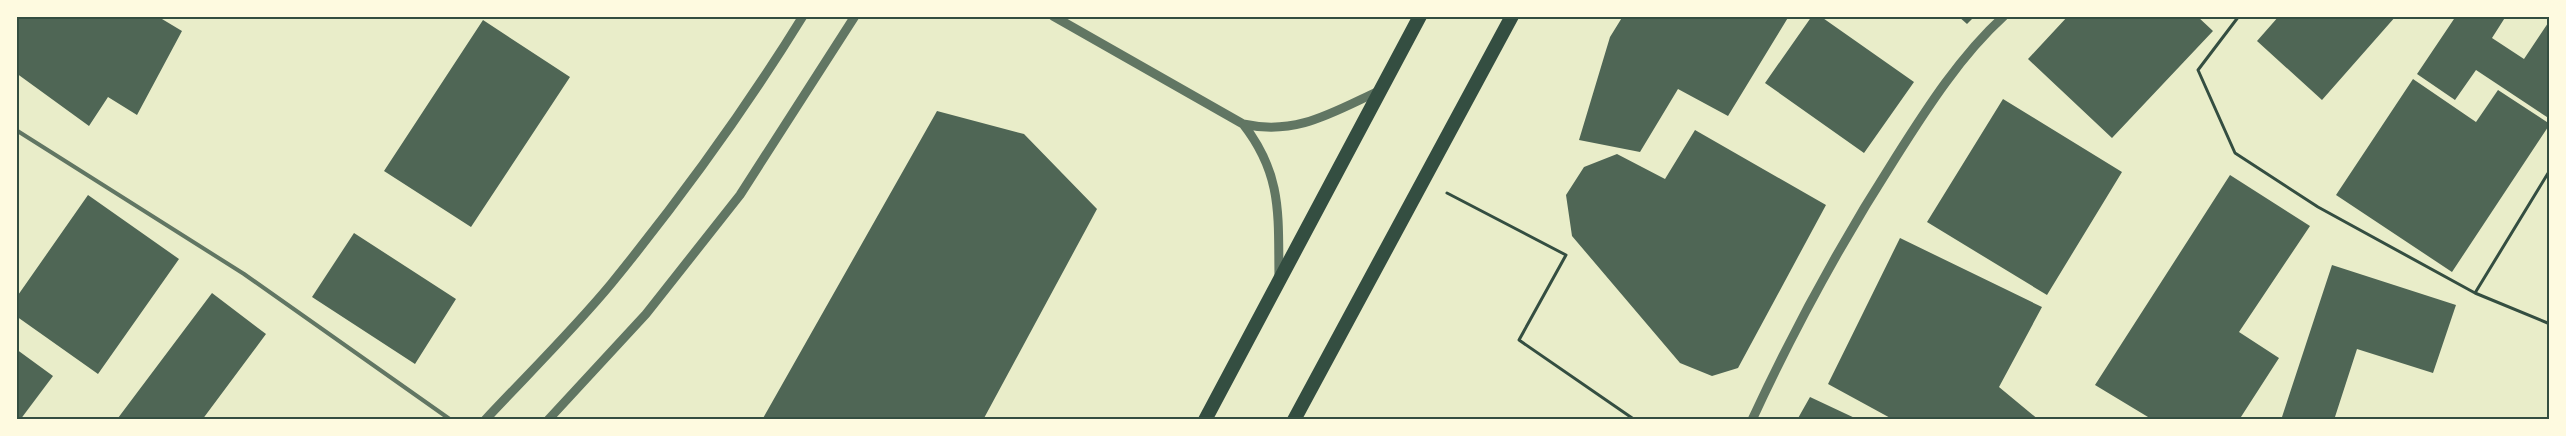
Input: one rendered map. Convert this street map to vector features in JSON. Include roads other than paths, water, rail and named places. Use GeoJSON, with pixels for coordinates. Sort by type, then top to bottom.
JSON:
{"type":"FeatureCollection","features":[{"type":"Feature","properties":{"kind":"highway"},"geometry":{"type":"LineString","coordinates":[[1205,420],[1420,16]]}},
{"type":"Feature","properties":{"kind":"highway"},"geometry":{"type":"LineString","coordinates":[[1294,420],[1512,16]]}},
{"type":"Feature","properties":{"kind":"street"},"geometry":{"type":"LineString","coordinates":[[485,420],[610,285],[702,169],[760,86],[803,16]]}},
{"type":"Feature","properties":{"kind":"street"},"geometry":{"type":"LineString","coordinates":[[548,420],[646,314],[740,194],[855,16]]}},
{"type":"Feature","properties":{"kind":"street"},"geometry":{"type":"LineString","coordinates":[[1053,16],[1243,124],[1261,128],[1282,128],[1297,125],[1381,90]]}},
{"type":"Feature","properties":{"kind":"street"},"geometry":{"type":"LineString","coordinates":[[1752,420],[1775,369],[1854,222],[1927,107],[1987,32],[2004,16]]}},
{"type":"Feature","properties":{"kind":"street"},"geometry":{"type":"LineString","coordinates":[[1243,124],[1267,160],[1273,183],[1277,205],[1280,281]]}},
{"type":"Feature","properties":{"kind":"lane"},"geometry":{"type":"LineString","coordinates":[[16,130],[244,274],[451,420]]}}]}
